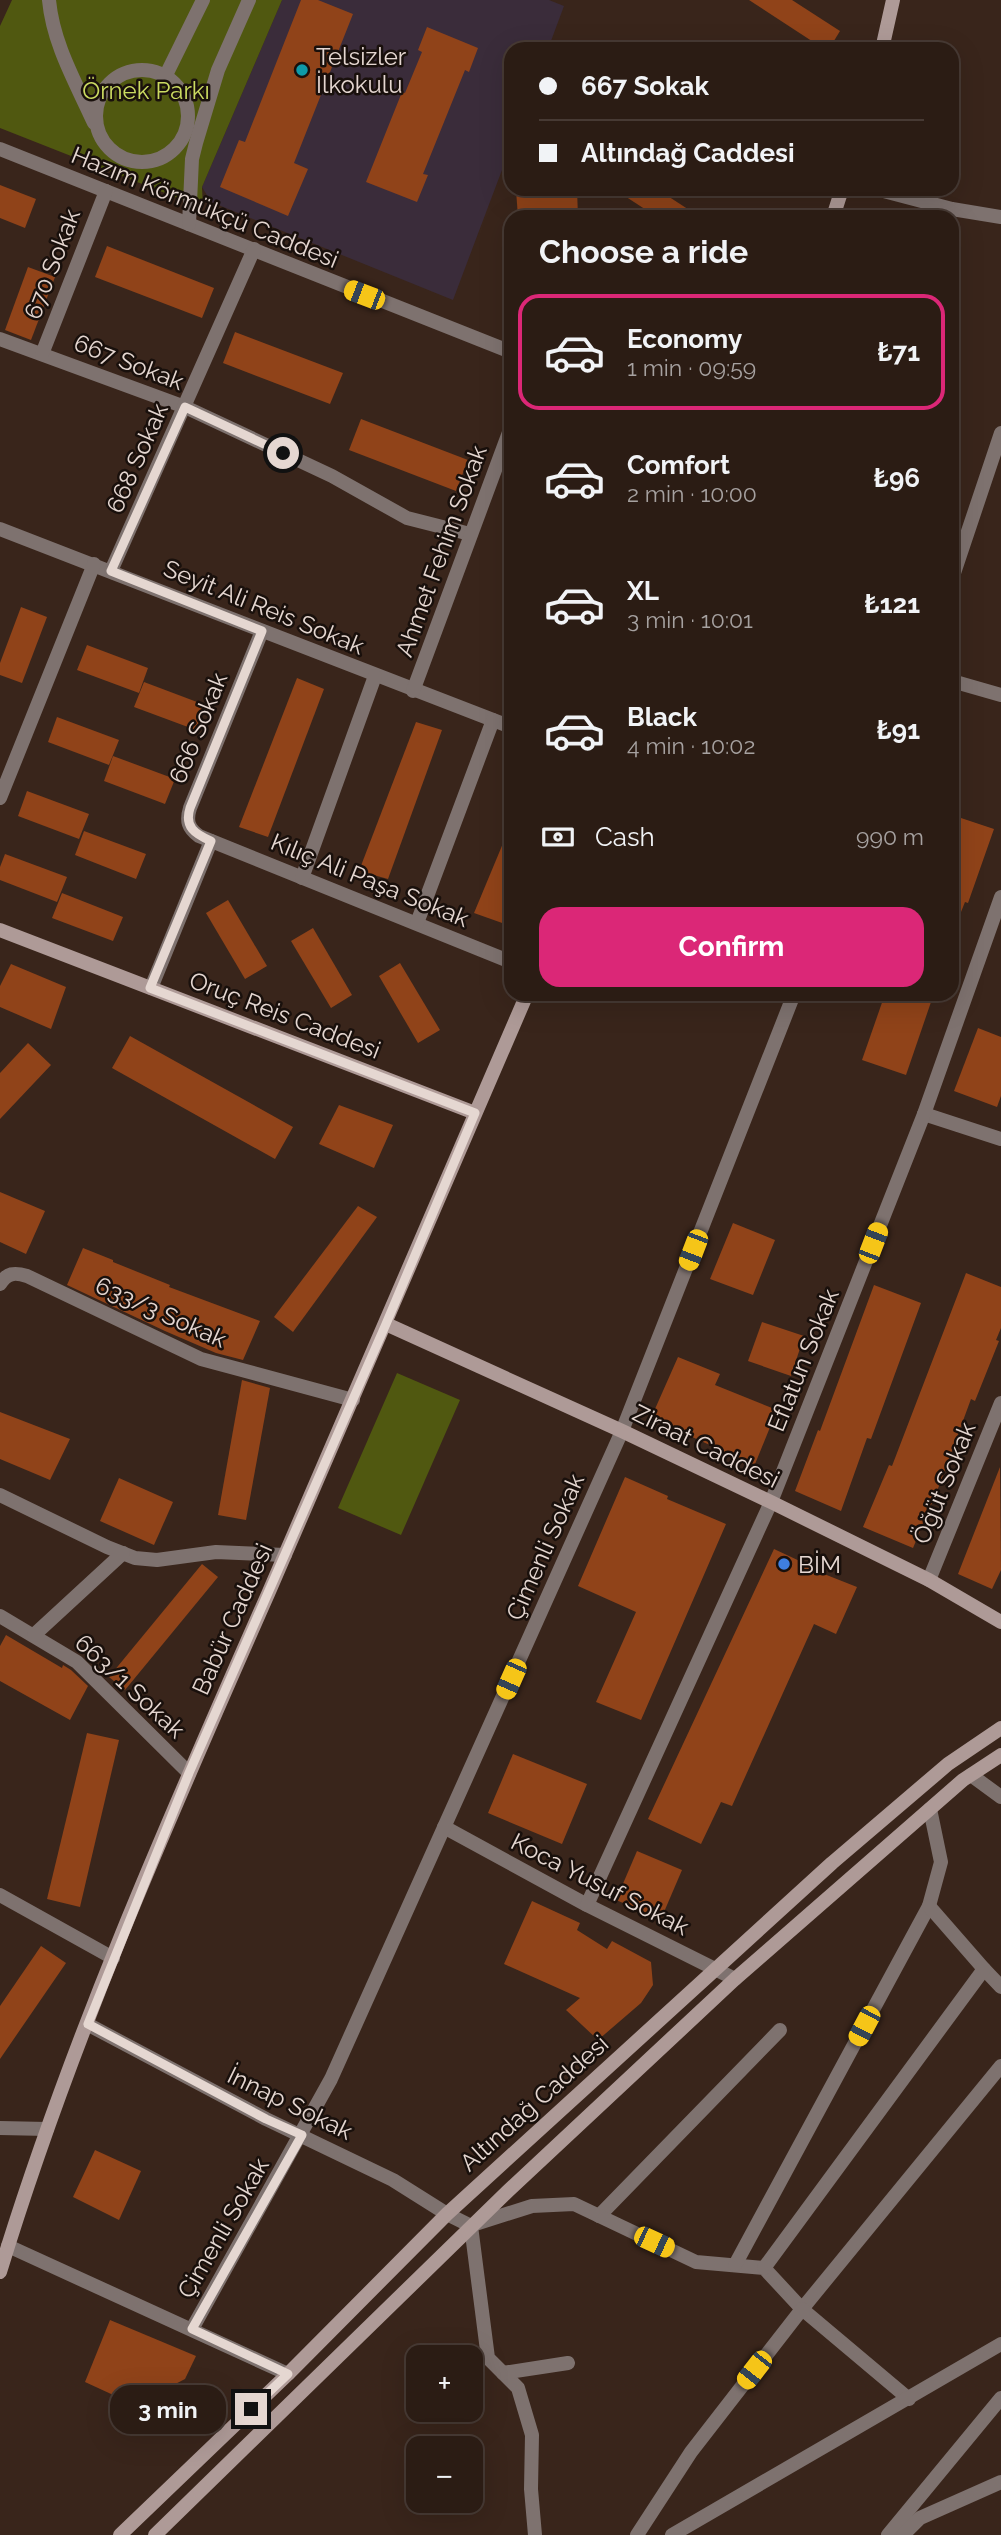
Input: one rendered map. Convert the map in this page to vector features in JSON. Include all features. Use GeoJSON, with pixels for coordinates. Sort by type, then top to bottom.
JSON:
{"type":"FeatureCollection","features":[{"type":"Feature","properties":{"kind":"main road"},"geometry":{"type":"LineString","coordinates":[[883,42],[893,0]]}},
{"type":"Feature","properties":{"kind":"main road","name":"Oruç Reis Caddesi"},"geometry":{"type":"LineString","coordinates":[[0,930],[475,1113]]}},
{"type":"Feature","properties":{"kind":"main road","name":"Babür Caddesi"},"geometry":{"type":"LineString","coordinates":[[0,2272],[47,2129],[189,1773],[524,1001]]}},
{"type":"Feature","properties":{"kind":"main road","name":"Ziraat Caddesi"},"geometry":{"type":"LineString","coordinates":[[386,1324],[771,1502],[929,1580],[1001,1622]]}},
{"type":"Feature","properties":{"kind":"main road","name":"Altındağ Caddesi"},"geometry":{"type":"LineString","coordinates":[[120,2535],[288,2374],[447,2214],[885,1816],[948,1764],[1001,1728]]}},
{"type":"Feature","properties":{"kind":"main road","name":"Altındağ Caddesi"},"geometry":{"type":"LineString","coordinates":[[155,2535],[471,2226],[735,1979],[930,1809],[971,1775],[1001,1755]]}},
{"type":"Feature","properties":{"kind":"street"},"geometry":{"type":"LineString","coordinates":[[49,0],[63,55],[97,132],[110,150],[129,161],[151,162],[166,155],[194,151]]}},
{"type":"Feature","properties":{"kind":"street"},"geometry":{"type":"LineString","coordinates":[[165,76],[203,0]]}},
{"type":"Feature","properties":{"kind":"street"},"geometry":{"type":"LineString","coordinates":[[189,224],[194,151],[218,70],[249,0]]}},
{"type":"Feature","properties":{"kind":"street"},"geometry":{"type":"LineString","coordinates":[[97,132],[98,103],[104,90],[115,79],[142,70],[165,76],[183,96],[188,117],[182,138],[166,155]]}},
{"type":"Feature","properties":{"kind":"street","name":"Hazım Körmükçü Caddesi"},"geometry":{"type":"LineString","coordinates":[[0,149],[504,349]]}},
{"type":"Feature","properties":{"kind":"street","name":"670 Sokak"},"geometry":{"type":"LineString","coordinates":[[41,354],[106,191]]}},
{"type":"Feature","properties":{"kind":"street"},"geometry":{"type":"LineString","coordinates":[[903,196],[957,210]]}},
{"type":"Feature","properties":{"kind":"street"},"geometry":{"type":"LineString","coordinates":[[959,210],[1001,218]]}},
{"type":"Feature","properties":{"kind":"street","name":"668 Sokak"},"geometry":{"type":"LineString","coordinates":[[111,571],[254,249]]}},
{"type":"Feature","properties":{"kind":"street","name":"667 Sokak"},"geometry":{"type":"LineString","coordinates":[[0,339],[185,407],[332,477],[407,518],[471,534]]}},
{"type":"Feature","properties":{"kind":"street"},"geometry":{"type":"LineString","coordinates":[[959,558],[1001,433]]}},
{"type":"Feature","properties":{"kind":"street","name":"Ahmet Fehim Sokak"},"geometry":{"type":"LineString","coordinates":[[413,691],[504,446]]}},
{"type":"Feature","properties":{"kind":"street","name":"Seyit Ali Reis Sokak"},"geometry":{"type":"LineString","coordinates":[[0,529],[504,724]]}},
{"type":"Feature","properties":{"kind":"street"},"geometry":{"type":"LineString","coordinates":[[0,798],[94,564]]}},
{"type":"Feature","properties":{"kind":"street","name":"666 Sokak"},"geometry":{"type":"LineString","coordinates":[[211,841],[193,832],[188,816],[262,631]]}},
{"type":"Feature","properties":{"kind":"street"},"geometry":{"type":"LineString","coordinates":[[302,878],[375,676]]}},
{"type":"Feature","properties":{"kind":"street"},"geometry":{"type":"LineString","coordinates":[[959,683],[1001,695]]}},
{"type":"Feature","properties":{"kind":"street"},"geometry":{"type":"LineString","coordinates":[[417,923],[493,720]]}},
{"type":"Feature","properties":{"kind":"street"},"geometry":{"type":"LineString","coordinates":[[150,988],[211,841]]}},
{"type":"Feature","properties":{"kind":"street","name":"Kılıç Ali Paşa Sokak"},"geometry":{"type":"LineString","coordinates":[[211,841],[504,959]]}},
{"type":"Feature","properties":{"kind":"street","name":"Eflatun Sokak"},"geometry":{"type":"LineString","coordinates":[[587,1905],[771,1502],[924,1114],[1001,897]]}},
{"type":"Feature","properties":{"kind":"street","name":"Çimenli Sokak"},"geometry":{"type":"LineString","coordinates":[[192,2329],[331,2079],[622,1431],[791,1001]]}},
{"type":"Feature","properties":{"kind":"street"},"geometry":{"type":"LineString","coordinates":[[924,1114],[1001,1139]]}},
{"type":"Feature","properties":{"kind":"street","name":"633/3 Sokak"},"geometry":{"type":"LineString","coordinates":[[0,1284],[10,1274],[27,1276],[201,1359],[353,1399]]}},
{"type":"Feature","properties":{"kind":"street","name":"Öğüt Sokak"},"geometry":{"type":"LineString","coordinates":[[929,1580],[1000,1412]]}},
{"type":"Feature","properties":{"kind":"street"},"geometry":{"type":"LineString","coordinates":[[0,1495],[135,1558],[157,1560],[216,1552],[285,1555]]}},
{"type":"Feature","properties":{"kind":"street"},"geometry":{"type":"LineString","coordinates":[[34,1635],[122,1553]]}},
{"type":"Feature","properties":{"kind":"street","name":"663/1 Sokak"},"geometry":{"type":"LineString","coordinates":[[0,1616],[77,1661],[189,1773]]}},
{"type":"Feature","properties":{"kind":"street"},"geometry":{"type":"LineString","coordinates":[[971,1775],[1001,1797]]}},
{"type":"Feature","properties":{"kind":"street"},"geometry":{"type":"LineString","coordinates":[[735,2265],[929,1906],[941,1862],[930,1809]]}},
{"type":"Feature","properties":{"kind":"street","name":"Koca Yusuf Sokak"},"geometry":{"type":"LineString","coordinates":[[444,1827],[587,1905],[735,1979]]}},
{"type":"Feature","properties":{"kind":"street"},"geometry":{"type":"LineString","coordinates":[[0,1895],[113,1958]]}},
{"type":"Feature","properties":{"kind":"street"},"geometry":{"type":"LineString","coordinates":[[929,1906],[1001,1987]]}},
{"type":"Feature","properties":{"kind":"street"},"geometry":{"type":"LineString","coordinates":[[764,2268],[984,1969]]}},
{"type":"Feature","properties":{"kind":"street","name":"İnnap Sokak"},"geometry":{"type":"LineString","coordinates":[[88,2024],[266,2119],[393,2180],[471,2226]]}},
{"type":"Feature","properties":{"kind":"street"},"geometry":{"type":"LineString","coordinates":[[599,2216],[780,2030]]}},
{"type":"Feature","properties":{"kind":"street"},"geometry":{"type":"LineString","coordinates":[[637,2535],[691,2452],[802,2309],[1001,2066]]}},
{"type":"Feature","properties":{"kind":"street"},"geometry":{"type":"LineString","coordinates":[[0,2128],[47,2129]]}},
{"type":"Feature","properties":{"kind":"street"},"geometry":{"type":"LineString","coordinates":[[535,2535],[531,2488],[532,2435],[518,2388],[488,2358],[471,2226],[532,2206],[573,2204],[696,2262],[764,2268],[802,2309],[909,2399]]}},
{"type":"Feature","properties":{"kind":"street"},"geometry":{"type":"LineString","coordinates":[[8,2246],[288,2374]]}},
{"type":"Feature","properties":{"kind":"street"},"geometry":{"type":"LineString","coordinates":[[673,2535],[909,2399],[998,2352]]}},
{"type":"Feature","properties":{"kind":"street"},"geometry":{"type":"LineString","coordinates":[[503,2373],[568,2363]]}},
{"type":"Feature","properties":{"kind":"street"},"geometry":{"type":"LineString","coordinates":[[888,2535],[1001,2398]]}},
{"type":"Feature","properties":{"kind":"street"},"geometry":{"type":"LineString","coordinates":[[903,2535],[920,2518],[1001,2482]]}},
{"type":"Feature","properties":{"kind":"shaded area"},"geometry":{"type":"Polygon","coordinates":[[[282,0],[549,0],[564,6],[551,42],[504,42],[504,165],[453,300],[211,202],[202,187],[282,0]]]}},
{"type":"Feature","properties":{"kind":"green space","name":"Örnek Parkı"},"geometry":{"type":"Polygon","coordinates":[[[12,0],[282,0],[202,187],[203,208],[0,128],[0,26],[12,0]]]}},
{"type":"Feature","properties":{"kind":"green space"},"geometry":{"type":"Polygon","coordinates":[[[397,1373],[460,1400],[401,1535],[338,1508],[397,1373]]]}},
{"type":"Feature","properties":{"kind":"building","name":"Telsizler İlkokulu"},"geometry":{"type":"Polygon","coordinates":[[[301,0],[318,0],[353,14],[294,163],[308,169],[288,216],[220,187],[239,140],[245,142],[301,0]]]}},
{"type":"Feature","properties":{"kind":"building"},"geometry":{"type":"Polygon","coordinates":[[[749,0],[792,0],[840,31],[833,42],[813,42],[749,0]]]}},
{"type":"Feature","properties":{"kind":"building"},"geometry":{"type":"Polygon","coordinates":[[[427,27],[478,48],[469,72],[465,70],[423,174],[428,175],[417,202],[366,182],[402,92],[405,93],[422,52],[418,50],[427,27]]]}},
{"type":"Feature","properties":{"kind":"building"},"geometry":{"type":"Polygon","coordinates":[[[0,185],[36,199],[25,228],[0,218],[0,185]]]}},
{"type":"Feature","properties":{"kind":"building"},"geometry":{"type":"Polygon","coordinates":[[[516,196],[577,196],[578,210],[517,210],[516,196]]]}},
{"type":"Feature","properties":{"kind":"building"},"geometry":{"type":"Polygon","coordinates":[[[625,196],[668,196],[689,210],[646,210],[625,196]]]}},
{"type":"Feature","properties":{"kind":"building"},"geometry":{"type":"Polygon","coordinates":[[[107,246],[214,288],[202,318],[95,277],[107,246]]]}},
{"type":"Feature","properties":{"kind":"building"},"geometry":{"type":"Polygon","coordinates":[[[28,267],[55,277],[31,340],[5,330],[28,267]]]}},
{"type":"Feature","properties":{"kind":"building"},"geometry":{"type":"Polygon","coordinates":[[[235,332],[343,373],[330,404],[223,363],[235,332]]]}},
{"type":"Feature","properties":{"kind":"building"},"geometry":{"type":"Polygon","coordinates":[[[361,419],[468,460],[456,491],[349,450],[361,419]]]}},
{"type":"Feature","properties":{"kind":"building"},"geometry":{"type":"Polygon","coordinates":[[[21,607],[47,617],[22,683],[0,675],[0,663],[21,607]]]}},
{"type":"Feature","properties":{"kind":"building"},"geometry":{"type":"Polygon","coordinates":[[[87,645],[148,668],[139,693],[77,670],[87,645]]]}},
{"type":"Feature","properties":{"kind":"building"},"geometry":{"type":"Polygon","coordinates":[[[297,678],[324,689],[268,837],[239,827],[297,678]]]}},
{"type":"Feature","properties":{"kind":"building"},"geometry":{"type":"Polygon","coordinates":[[[144,682],[205,705],[196,730],[134,707],[144,682]]]}},
{"type":"Feature","properties":{"kind":"building"},"geometry":{"type":"Polygon","coordinates":[[[57,717],[119,740],[109,765],[48,742],[57,717]]]}},
{"type":"Feature","properties":{"kind":"building"},"geometry":{"type":"Polygon","coordinates":[[[416,722],[442,730],[388,879],[359,871],[416,722]]]}},
{"type":"Feature","properties":{"kind":"building"},"geometry":{"type":"Polygon","coordinates":[[[113,756],[175,779],[165,804],[104,781],[113,756]]]}},
{"type":"Feature","properties":{"kind":"building"},"geometry":{"type":"Polygon","coordinates":[[[27,791],[89,814],[79,839],[18,816],[27,791]]]}},
{"type":"Feature","properties":{"kind":"building"},"geometry":{"type":"Polygon","coordinates":[[[959,817],[994,829],[968,903],[965,902],[959,917],[959,817]]]}},
{"type":"Feature","properties":{"kind":"building"},"geometry":{"type":"Polygon","coordinates":[[[84,831],[146,854],[136,879],[75,855],[84,831]]]}},
{"type":"Feature","properties":{"kind":"building"},"geometry":{"type":"Polygon","coordinates":[[[504,841],[504,924],[474,913],[504,841]]]}},
{"type":"Feature","properties":{"kind":"building"},"geometry":{"type":"Polygon","coordinates":[[[5,854],[67,877],[57,902],[0,880],[0,867],[5,854]]]}},
{"type":"Feature","properties":{"kind":"building"},"geometry":{"type":"Polygon","coordinates":[[[62,893],[123,917],[113,941],[52,918],[62,893]]]}},
{"type":"Feature","properties":{"kind":"building"},"geometry":{"type":"Polygon","coordinates":[[[228,900],[267,966],[245,979],[206,913],[228,900]]]}},
{"type":"Feature","properties":{"kind":"building"},"geometry":{"type":"Polygon","coordinates":[[[313,928],[352,995],[331,1008],[291,941],[313,928]]]}},
{"type":"Feature","properties":{"kind":"building"},"geometry":{"type":"Polygon","coordinates":[[[400,963],[440,1030],[418,1043],[379,976],[400,963]]]}},
{"type":"Feature","properties":{"kind":"building"},"geometry":{"type":"Polygon","coordinates":[[[11,964],[66,987],[51,1029],[0,1007],[0,986],[11,964]]]}},
{"type":"Feature","properties":{"kind":"building"},"geometry":{"type":"Polygon","coordinates":[[[883,1001],[931,1002],[906,1075],[862,1060],[883,1001]]]}},
{"type":"Feature","properties":{"kind":"building"},"geometry":{"type":"Polygon","coordinates":[[[978,1028],[1001,1037],[1001,1096],[997,1107],[954,1091],[978,1028]]]}},
{"type":"Feature","properties":{"kind":"building"},"geometry":{"type":"Polygon","coordinates":[[[130,1036],[293,1127],[275,1159],[112,1068],[130,1036]]]}},
{"type":"Feature","properties":{"kind":"building"},"geometry":{"type":"Polygon","coordinates":[[[28,1043],[51,1065],[0,1119],[0,1073],[28,1043]]]}},
{"type":"Feature","properties":{"kind":"building"},"geometry":{"type":"Polygon","coordinates":[[[339,1105],[393,1125],[374,1168],[319,1144],[339,1105]]]}},
{"type":"Feature","properties":{"kind":"building"},"geometry":{"type":"Polygon","coordinates":[[[0,1192],[45,1211],[26,1254],[0,1242],[0,1192]]]}},
{"type":"Feature","properties":{"kind":"building"},"geometry":{"type":"Polygon","coordinates":[[[358,1206],[377,1217],[293,1332],[274,1317],[358,1206]]]}},
{"type":"Feature","properties":{"kind":"building"},"geometry":{"type":"Polygon","coordinates":[[[733,1223],[775,1240],[753,1295],[710,1279],[733,1223]]]}},
{"type":"Feature","properties":{"kind":"building"},"geometry":{"type":"Polygon","coordinates":[[[83,1248],[170,1285],[169,1287],[260,1321],[243,1360],[216,1353],[67,1285],[83,1248]]]}},
{"type":"Feature","properties":{"kind":"building"},"geometry":{"type":"Polygon","coordinates":[[[966,1273],[1001,1287],[1001,1328],[996,1340],[999,1341],[975,1401],[971,1399],[913,1548],[863,1527],[889,1465],[892,1466],[966,1273]]]}},
{"type":"Feature","properties":{"kind":"building"},"geometry":{"type":"Polygon","coordinates":[[[874,1285],[921,1303],[871,1439],[867,1438],[841,1511],[795,1491],[874,1285]]]}},
{"type":"Feature","properties":{"kind":"building"},"geometry":{"type":"Polygon","coordinates":[[[762,1322],[804,1336],[791,1376],[748,1361],[762,1322]]]}},
{"type":"Feature","properties":{"kind":"building"},"geometry":{"type":"Polygon","coordinates":[[[678,1357],[720,1374],[715,1385],[777,1410],[753,1469],[713,1449],[714,1447],[651,1418],[678,1357]]]}},
{"type":"Feature","properties":{"kind":"building"},"geometry":{"type":"Polygon","coordinates":[[[242,1380],[270,1388],[246,1520],[218,1515],[242,1380]]]}},
{"type":"Feature","properties":{"kind":"building"},"geometry":{"type":"Polygon","coordinates":[[[0,1412],[70,1439],[50,1480],[0,1459],[0,1412]]]}},
{"type":"Feature","properties":{"kind":"building"},"geometry":{"type":"Polygon","coordinates":[[[1000,1467],[1001,1570],[992,1589],[958,1574],[1000,1467]]]}},
{"type":"Feature","properties":{"kind":"building"},"geometry":{"type":"Polygon","coordinates":[[[625,1477],[668,1496],[667,1499],[726,1524],[641,1720],[596,1702],[636,1612],[578,1586],[625,1477]]]}},
{"type":"Feature","properties":{"kind":"building"},"geometry":{"type":"Polygon","coordinates":[[[119,1478],[173,1502],[154,1545],[100,1521],[119,1478]]]}},
{"type":"Feature","properties":{"kind":"building"},"geometry":{"type":"Polygon","coordinates":[[[774,1549],[819,1572],[857,1587],[836,1634],[814,1624],[732,1806],[721,1802],[701,1844],[648,1819],[774,1549]]]}},
{"type":"Feature","properties":{"kind":"building"},"geometry":{"type":"Polygon","coordinates":[[[202,1564],[218,1577],[125,1690],[109,1677],[202,1564]]]}},
{"type":"Feature","properties":{"kind":"building"},"geometry":{"type":"Polygon","coordinates":[[[6,1635],[62,1668],[63,1665],[88,1686],[70,1720],[0,1681],[0,1646],[6,1635]]]}},
{"type":"Feature","properties":{"kind":"building"},"geometry":{"type":"Polygon","coordinates":[[[87,1733],[119,1740],[80,1907],[47,1899],[87,1733]]]}},
{"type":"Feature","properties":{"kind":"building"},"geometry":{"type":"Polygon","coordinates":[[[513,1754],[587,1784],[562,1844],[488,1813],[513,1754]]]}},
{"type":"Feature","properties":{"kind":"building"},"geometry":{"type":"Polygon","coordinates":[[[637,1851],[682,1870],[661,1919],[616,1900],[637,1851]]]}},
{"type":"Feature","properties":{"kind":"building"},"geometry":{"type":"Polygon","coordinates":[[[532,1901],[580,1923],[577,1930],[607,1949],[612,1941],[651,1962],[653,1985],[641,2003],[598,2040],[566,2010],[580,1998],[504,1964],[532,1901]]]}},
{"type":"Feature","properties":{"kind":"building"},"geometry":{"type":"Polygon","coordinates":[[[41,1946],[66,1963],[0,2059],[0,2006],[41,1946]]]}},
{"type":"Feature","properties":{"kind":"building"},"geometry":{"type":"Polygon","coordinates":[[[95,2150],[141,2171],[119,2220],[73,2197],[95,2150]]]}},
{"type":"Feature","properties":{"kind":"building"},"geometry":{"type":"Polygon","coordinates":[[[110,2320],[196,2356],[185,2379],[135,2405],[85,2382],[110,2320]]]}},
{"type":"Feature","properties":{"kind":"place","name":"Telsizler İlkokulu"},"geometry":{"type":"Point","coordinates":[302,70]}},
{"type":"Feature","properties":{"kind":"place","name":"BİM"},"geometry":{"type":"Point","coordinates":[784,1564]}},
{"type":"Feature","properties":{"kind":"route"},"geometry":{"type":"LineString","coordinates":[[251,2409],[288,2374],[192,2329],[302,2135],[266,2119],[88,2024],[189,1773],[386,1324],[475,1113],[150,988],[211,841],[193,832],[188,822],[190,808],[262,631],[111,571],[185,407],[283,453]]}}]}
